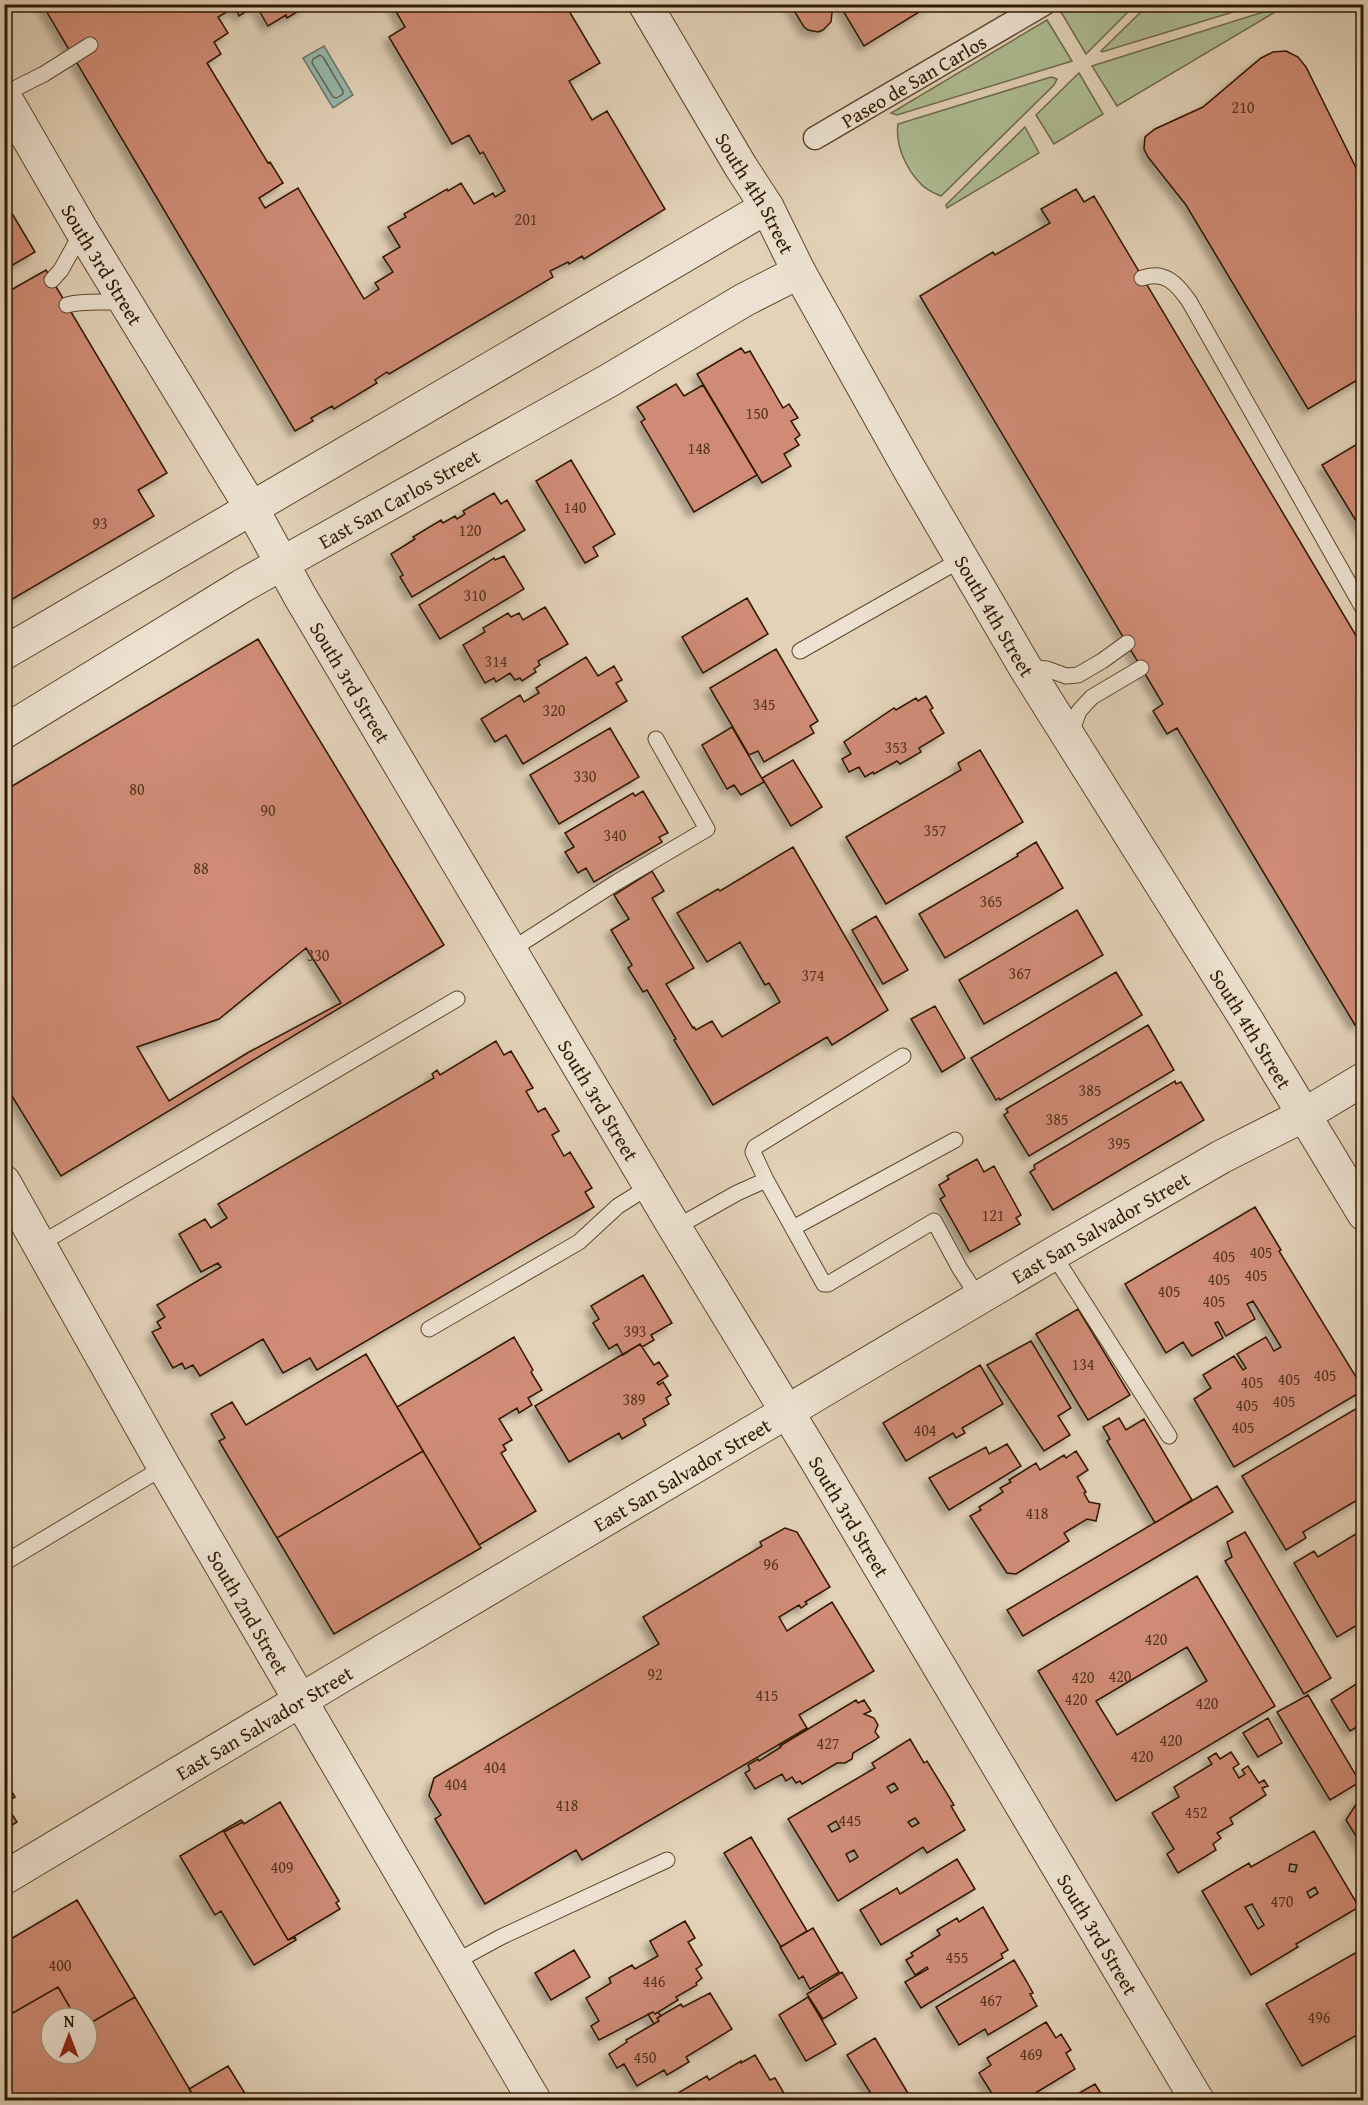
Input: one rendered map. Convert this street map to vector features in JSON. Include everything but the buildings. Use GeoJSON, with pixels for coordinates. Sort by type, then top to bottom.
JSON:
{"type":"FeatureCollection","features":[{"type":"Feature","properties":{"kind":"street","name":"South 4th Street"},"geometry":{"type":"LineString","coordinates":[[645,4],[729,148],[767,207],[799,273],[1025,667],[1117,811],[1364,1214]]}},
{"type":"Feature","properties":{"kind":"street","name":"Paseo de San Carlos"},"geometry":{"type":"LineString","coordinates":[[815,138],[1044,4]]}},
{"type":"Feature","properties":{"kind":"street","name":"South 3rd Street"},"geometry":{"type":"LineString","coordinates":[[4,95],[82,231],[252,509],[282,564],[650,1186],[787,1411],[1197,2100]]}},
{"type":"Feature","properties":{"kind":"street"},"geometry":{"type":"LineString","coordinates":[[4,653],[767,207]]}},
{"type":"Feature","properties":{"kind":"street","name":"East San Carlos Street"},"geometry":{"type":"LineString","coordinates":[[4,732],[216,601],[608,381],[744,300],[799,273]]}},
{"type":"Feature","properties":{"kind":"street","name":"East San Salvador Street"},"geometry":{"type":"LineString","coordinates":[[4,1878],[1053,1254],[1221,1157],[1304,1115],[1364,1079]]}},
{"type":"Feature","properties":{"kind":"street","name":"South 2nd Street"},"geometry":{"type":"LineString","coordinates":[[4,1182],[164,1467],[534,2100]]}},
{"type":"Feature","properties":{"kind":"lane"},"geometry":{"type":"LineString","coordinates":[[4,95],[44,74],[90,45]]}},
{"type":"Feature","properties":{"kind":"lane"},"geometry":{"type":"LineString","coordinates":[[52,280],[61,270],[82,231]]}},
{"type":"Feature","properties":{"kind":"lane"},"geometry":{"type":"LineString","coordinates":[[1142,278],[1151,275],[1165,277],[1178,286],[1189,301],[1364,610]]}},
{"type":"Feature","properties":{"kind":"lane"},"geometry":{"type":"LineString","coordinates":[[67,305],[80,302],[125,302]]}},
{"type":"Feature","properties":{"kind":"lane"},"geometry":{"type":"LineString","coordinates":[[800,651],[962,559]]}},
{"type":"Feature","properties":{"kind":"lane"},"geometry":{"type":"LineString","coordinates":[[1025,667],[1047,669],[1066,676],[1078,675],[1102,662],[1127,643]]}},
{"type":"Feature","properties":{"kind":"lane"},"geometry":{"type":"LineString","coordinates":[[1069,739],[1079,711],[1092,697],[1141,668]]}},
{"type":"Feature","properties":{"kind":"lane"},"geometry":{"type":"LineString","coordinates":[[511,950],[617,882],[707,829],[656,739]]}},
{"type":"Feature","properties":{"kind":"lane"},"geometry":{"type":"LineString","coordinates":[[40,1244],[457,999]]}},
{"type":"Feature","properties":{"kind":"lane"},"geometry":{"type":"LineString","coordinates":[[903,1056],[755,1147],[753,1152],[766,1180],[824,1284],[828,1284],[934,1221],[979,1298]]}},
{"type":"Feature","properties":{"kind":"lane"},"geometry":{"type":"LineString","coordinates":[[793,1228],[955,1140]]}},
{"type":"Feature","properties":{"kind":"lane"},"geometry":{"type":"LineString","coordinates":[[675,1228],[737,1193],[766,1180]]}},
{"type":"Feature","properties":{"kind":"lane"},"geometry":{"type":"LineString","coordinates":[[429,1329],[579,1242],[618,1206],[650,1186]]}},
{"type":"Feature","properties":{"kind":"lane"},"geometry":{"type":"LineString","coordinates":[[1053,1254],[1169,1436]]}},
{"type":"Feature","properties":{"kind":"lane"},"geometry":{"type":"LineString","coordinates":[[4,1563],[164,1467]]}},
{"type":"Feature","properties":{"kind":"lane"},"geometry":{"type":"LineString","coordinates":[[453,1963],[501,1937],[667,1860]]}},
{"type":"Feature","properties":{"kind":"green space"},"geometry":{"type":"Polygon","coordinates":[[[1074,4],[1135,5],[1086,54],[1061,12],[1074,4]]]}},
{"type":"Feature","properties":{"kind":"green space"},"geometry":{"type":"Polygon","coordinates":[[[1148,4],[1256,5],[1101,51],[1148,4]]]}},
{"type":"Feature","properties":{"kind":"green space"},"geometry":{"type":"Polygon","coordinates":[[[1276,8],[1275,12],[1117,106],[1092,66],[1276,8]]]}},
{"type":"Feature","properties":{"kind":"green space"},"geometry":{"type":"Polygon","coordinates":[[[1047,20],[1072,61],[897,115],[891,113],[1047,20]]]}},
{"type":"Feature","properties":{"kind":"green space"},"geometry":{"type":"Polygon","coordinates":[[[1079,73],[1103,114],[1054,144],[1036,115],[1079,73]]]}},
{"type":"Feature","properties":{"kind":"green space"},"geometry":{"type":"Polygon","coordinates":[[[1051,77],[1057,79],[1054,85],[941,196],[925,188],[911,171],[900,148],[898,124],[1051,77]]]}},
{"type":"Feature","properties":{"kind":"green space"},"geometry":{"type":"Polygon","coordinates":[[[1025,127],[1039,153],[947,208],[946,205],[1025,127]]]}},
{"type":"Feature","properties":{"kind":"water"},"geometry":{"type":"Polygon","coordinates":[[[324,46],[353,95],[333,108],[303,58],[324,46]]]}}]}
